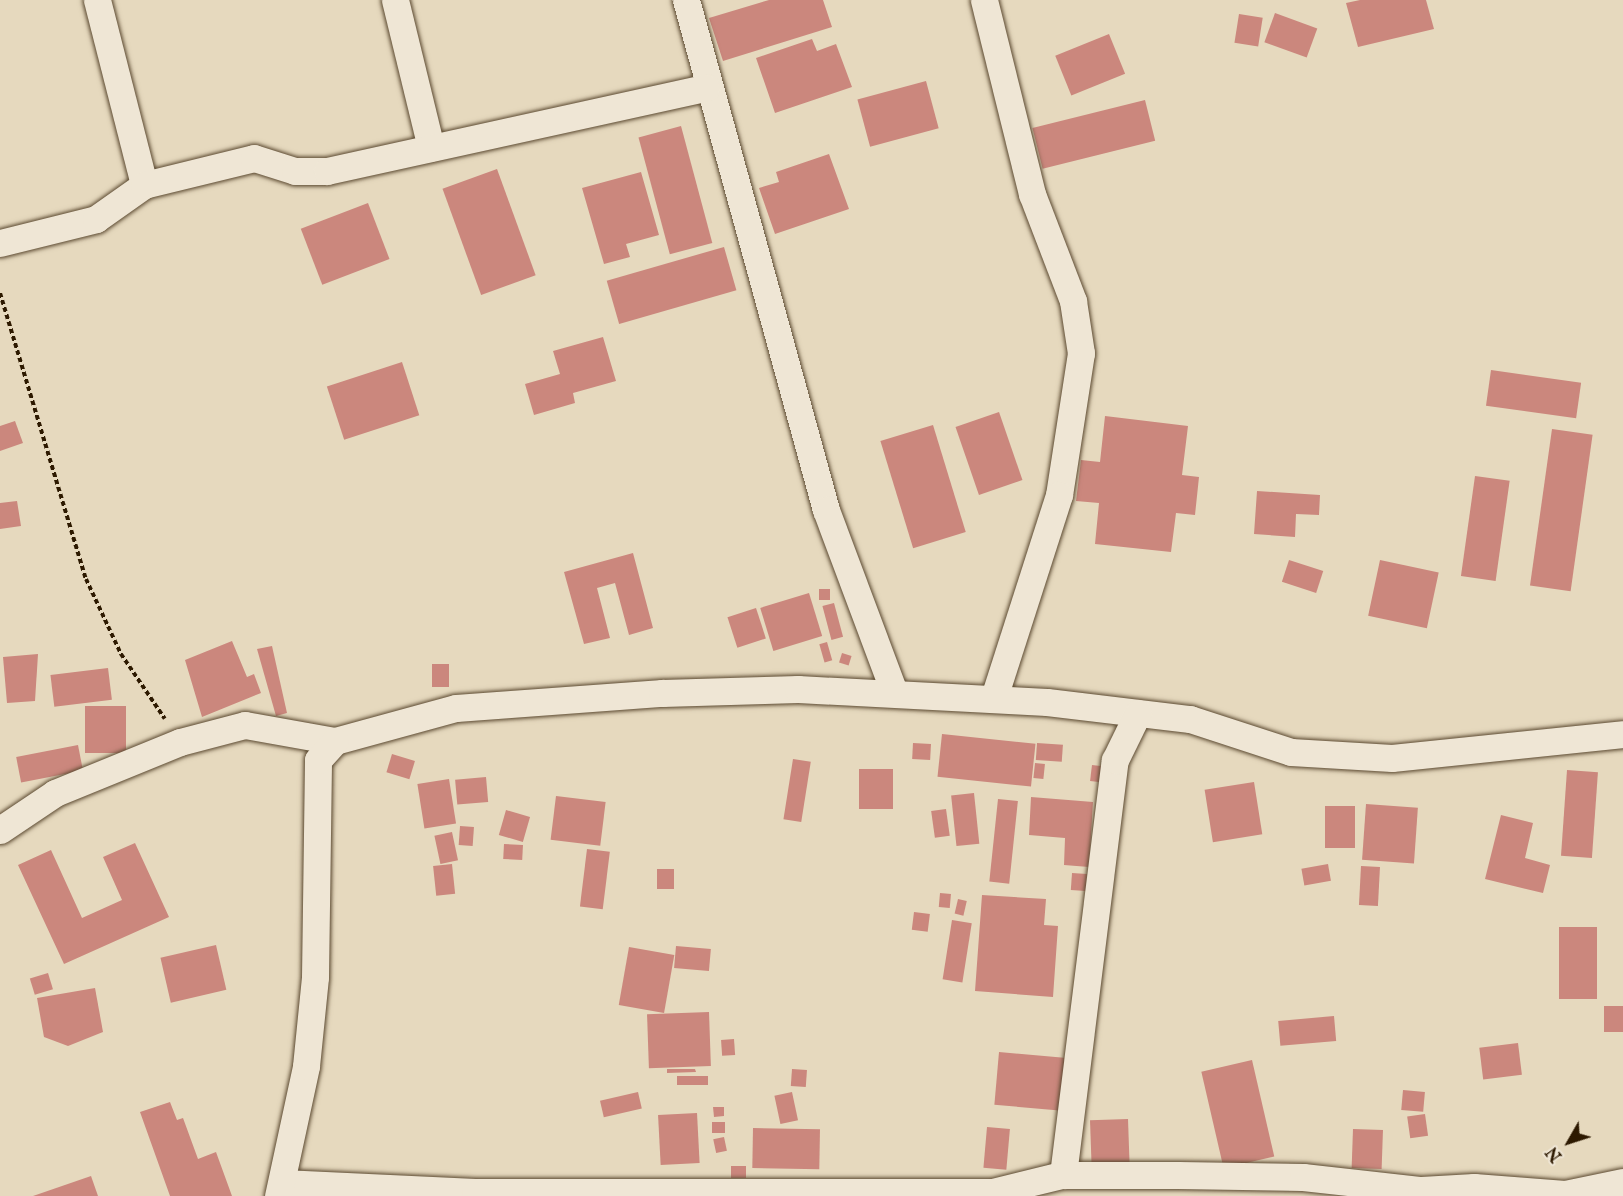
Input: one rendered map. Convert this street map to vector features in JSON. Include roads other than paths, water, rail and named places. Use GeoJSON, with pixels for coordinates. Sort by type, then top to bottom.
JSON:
{"type":"FeatureCollection","features":[{"type":"Feature","properties":{"kind":"street"},"geometry":{"type":"LineString","coordinates":[[97,0],[144,185]]}},
{"type":"Feature","properties":{"kind":"street"},"geometry":{"type":"LineString","coordinates":[[395,0],[431,148]]}},
{"type":"Feature","properties":{"kind":"street"},"geometry":{"type":"LineString","coordinates":[[686,0],[706,88],[826,510],[894,692]]}},
{"type":"Feature","properties":{"kind":"street"},"geometry":{"type":"LineString","coordinates":[[984,0],[1032,194],[1073,301],[1081,353],[1059,495],[994,698]]}},
{"type":"Feature","properties":{"kind":"street"},"geometry":{"type":"LineString","coordinates":[[0,243],[96,219],[144,185],[254,158],[295,171],[327,171],[706,88]]}},
{"type":"Feature","properties":{"kind":"street"},"geometry":{"type":"LineString","coordinates":[[0,830],[55,793],[180,742],[245,725],[335,741],[456,708],[662,693],[894,692],[994,698],[1190,719],[1291,752],[1392,758],[1623,734]]}},
{"type":"Feature","properties":{"kind":"street"},"geometry":{"type":"LineString","coordinates":[[1063,1175],[1115,760],[1138,713]]}},
{"type":"Feature","properties":{"kind":"street"},"geometry":{"type":"LineString","coordinates":[[335,741],[318,760],[315,977],[306,1066],[280,1189],[475,1194],[992,1194],[1063,1175],[1177,1186],[1303,1177],[1421,1193],[1474,1187],[1565,1194],[1623,1182]]}}]}
